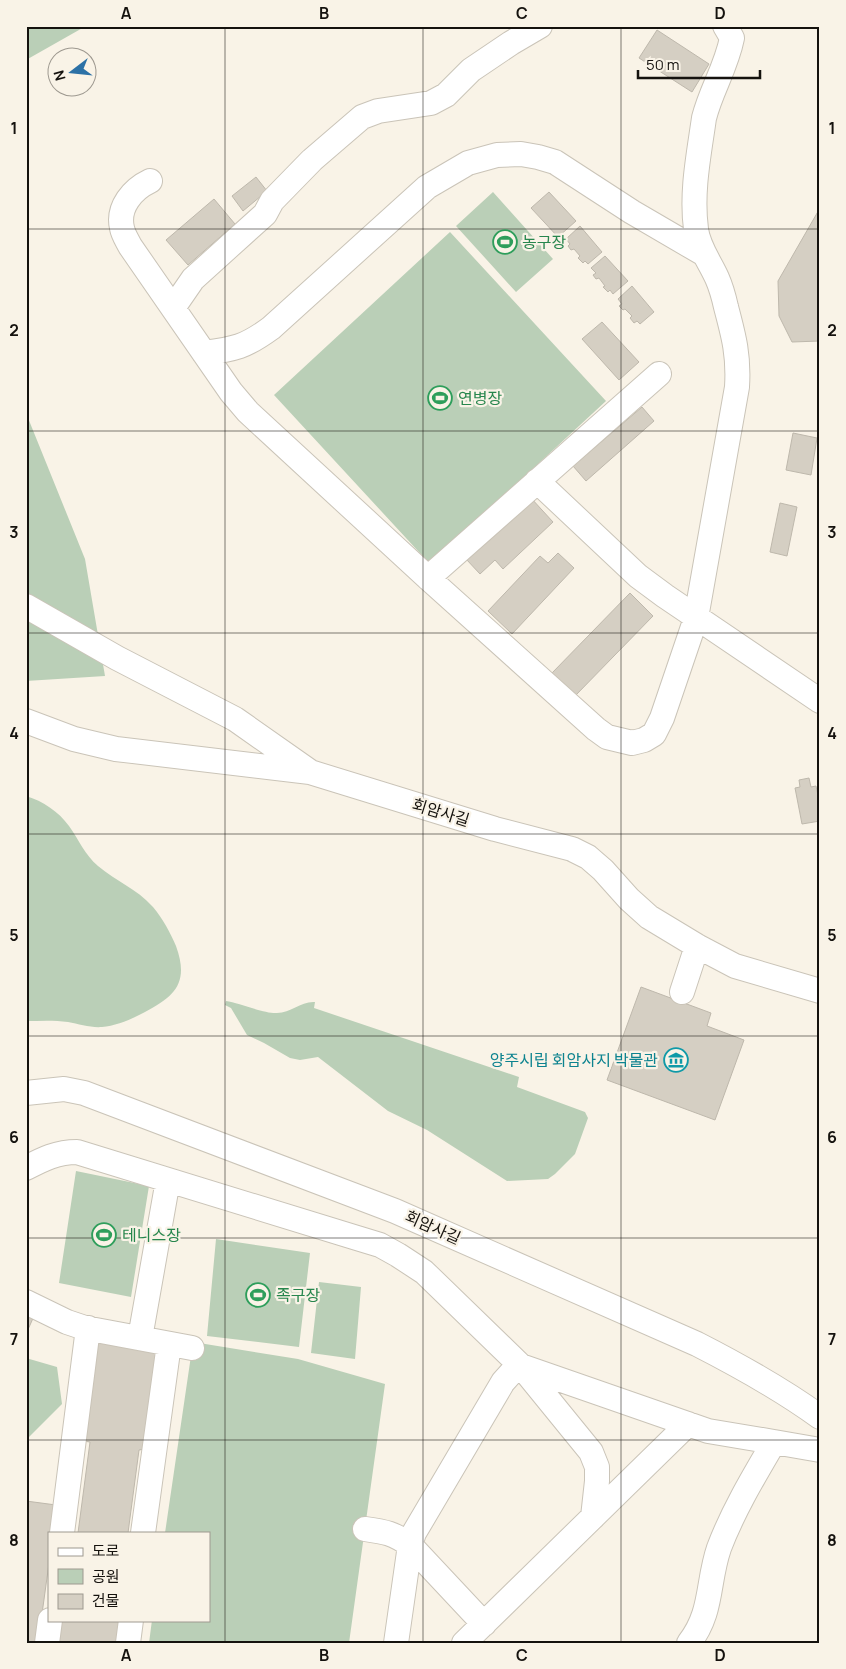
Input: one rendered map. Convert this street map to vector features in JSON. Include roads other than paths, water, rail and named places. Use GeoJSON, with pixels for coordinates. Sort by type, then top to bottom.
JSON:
{"type":"FeatureCollection","features":[{"type":"Feature","properties":{"kind":"lane"},"geometry":{"type":"LineString","coordinates":[[173,308],[193,278],[265,214],[272,202],[312,160],[362,117],[378,111],[431,103],[446,95],[471,70],[511,42],[540,26]]}},
{"type":"Feature","properties":{"kind":"lane"},"geometry":{"type":"LineString","coordinates":[[150,181],[140,185],[132,193],[124,206],[121,218],[122,229],[130,246],[231,392],[248,412],[428,578],[596,729],[607,737],[632,742],[644,740],[654,734],[662,718],[696,618],[737,387],[738,355],[725,302],[718,279],[704,254],[696,230],[695,179],[706,108],[727,60],[732,38],[725,26]]}},
{"type":"Feature","properties":{"kind":"lane"},"geometry":{"type":"LineString","coordinates":[[204,353],[232,350],[254,341],[271,328],[427,187],[468,163],[497,155],[521,154],[538,156],[555,162],[632,212],[704,254]]}},
{"type":"Feature","properties":{"kind":"lane"},"geometry":{"type":"LineString","coordinates":[[428,578],[659,374]]}},
{"type":"Feature","properties":{"kind":"lane"},"geometry":{"type":"LineString","coordinates":[[537,481],[638,576],[696,618],[820,701]]}},
{"type":"Feature","properties":{"kind":"lane"},"geometry":{"type":"LineString","coordinates":[[26,606],[117,658],[235,719],[310,772]]}},
{"type":"Feature","properties":{"kind":"lane","name":"회암사길"},"geometry":{"type":"LineString","coordinates":[[26,721],[74,739],[116,749],[310,772],[495,828],[572,848],[588,857],[603,870],[629,899],[650,917],[697,946],[735,966],[820,991]]}},
{"type":"Feature","properties":{"kind":"lane"},"geometry":{"type":"LineString","coordinates":[[682,992],[697,946]]}},
{"type":"Feature","properties":{"kind":"lane","name":"회암사길"},"geometry":{"type":"LineString","coordinates":[[26,1093],[64,1089],[84,1093],[395,1211],[696,1344],[744,1368],[820,1417]]}},
{"type":"Feature","properties":{"kind":"lane"},"geometry":{"type":"LineString","coordinates":[[26,1168],[57,1154],[77,1152],[380,1245],[398,1255],[424,1272],[521,1366],[591,1452],[597,1468],[593,1517]]}},
{"type":"Feature","properties":{"kind":"lane"},"geometry":{"type":"LineString","coordinates":[[140,1338],[168,1180]]}},
{"type":"Feature","properties":{"kind":"lane"},"geometry":{"type":"LineString","coordinates":[[26,1302],[67,1322],[88,1328],[180,1346],[143,1532]]}},
{"type":"Feature","properties":{"kind":"lane"},"geometry":{"type":"LineString","coordinates":[[62,1532],[88,1328]]}},
{"type":"Feature","properties":{"kind":"lane"},"geometry":{"type":"LineString","coordinates":[[521,1366],[698,1428],[820,1450]]}},
{"type":"Feature","properties":{"kind":"lane"},"geometry":{"type":"LineString","coordinates":[[396,1643],[410,1545],[414,1533],[503,1382],[521,1366]]}},
{"type":"Feature","properties":{"kind":"lane"},"geometry":{"type":"LineString","coordinates":[[464,1643],[593,1517],[698,1428]]}},
{"type":"Feature","properties":{"kind":"lane"},"geometry":{"type":"LineString","coordinates":[[689,1643],[702,1621],[708,1604],[718,1550],[730,1520],[774,1442]]}},
{"type":"Feature","properties":{"kind":"lane"},"geometry":{"type":"LineString","coordinates":[[365,1529],[396,1535],[410,1545],[484,1624]]}},
{"type":"Feature","properties":{"kind":"lane"},"geometry":{"type":"LineString","coordinates":[[47,1643],[50,1622]]}},
{"type":"Feature","properties":{"kind":"lane"},"geometry":{"type":"LineString","coordinates":[[128,1643],[131,1622]]}},
{"type":"Feature","properties":{"kind":"place","name":"농구장"},"geometry":{"type":"Point","coordinates":[505,242]}},
{"type":"Feature","properties":{"kind":"place","name":"연병장"},"geometry":{"type":"Point","coordinates":[440,398]}},
{"type":"Feature","properties":{"kind":"place","name":"양주시립 회암사지 박물관"},"geometry":{"type":"Point","coordinates":[676,1060]}},
{"type":"Feature","properties":{"kind":"place","name":"테니스장"},"geometry":{"type":"Point","coordinates":[104,1235]}},
{"type":"Feature","properties":{"kind":"place","name":"족구장"},"geometry":{"type":"Point","coordinates":[258,1295]}}]}
